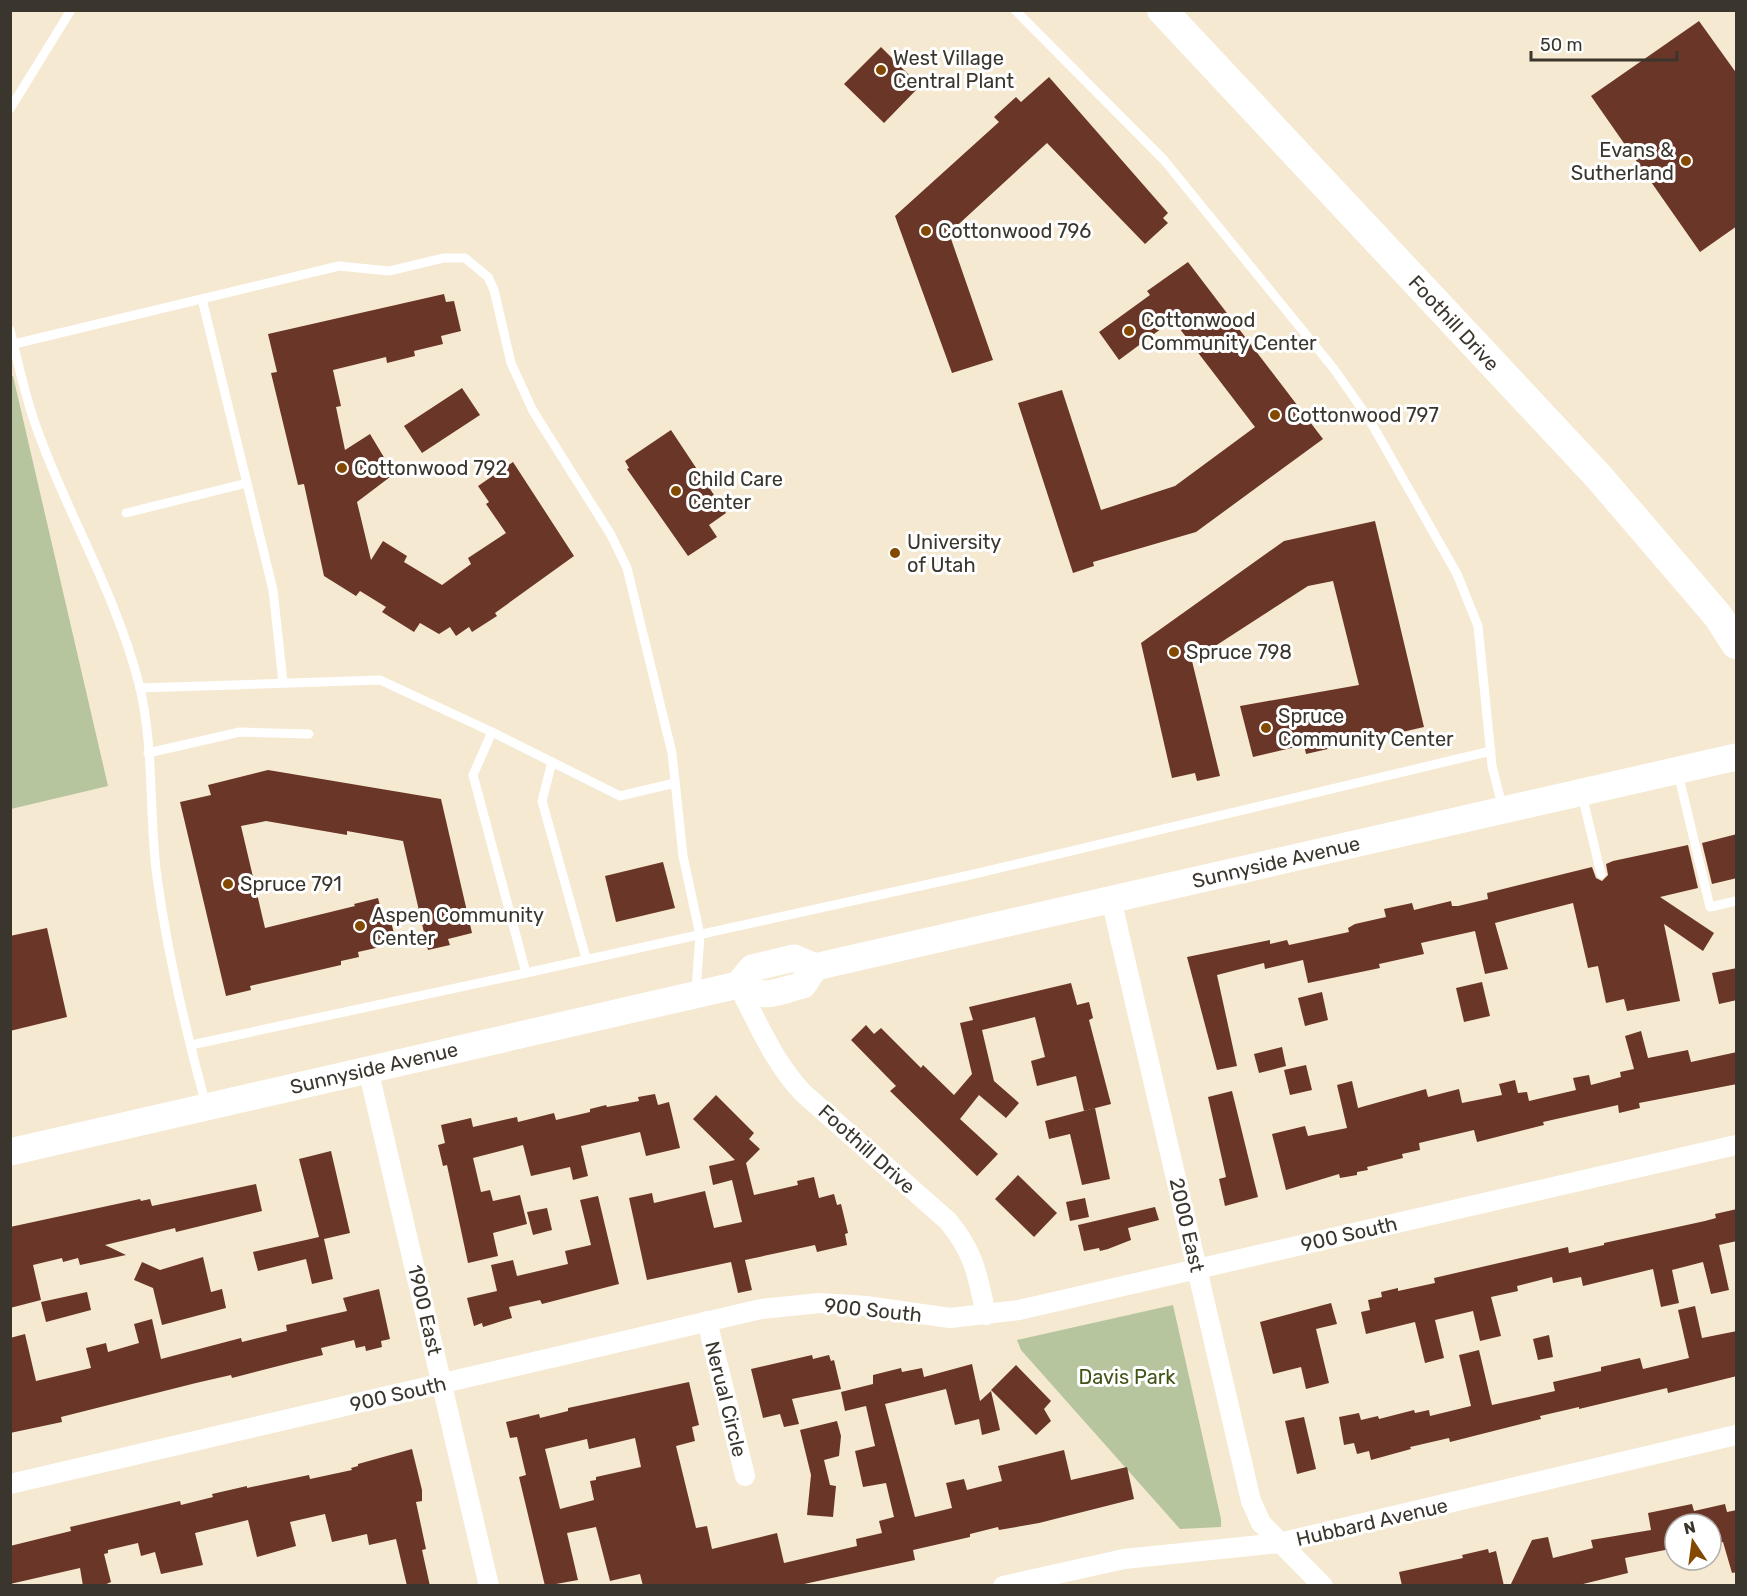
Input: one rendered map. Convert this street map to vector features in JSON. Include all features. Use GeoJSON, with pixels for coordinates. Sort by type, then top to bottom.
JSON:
{"type":"FeatureCollection","features":[{"type":"Feature","properties":{"kind":"main road","name":"Foothill Drive"},"geometry":{"type":"LineString","coordinates":[[1162,10],[1598,476],[1718,616],[1737,644]]}},
{"type":"Feature","properties":{"kind":"main road","name":"Sunnyside Avenue"},"geometry":{"type":"LineString","coordinates":[[10,1152],[738,985],[752,968],[794,958],[815,967],[1737,757]]}},
{"type":"Feature","properties":{"kind":"street","name":"2000 East"},"geometry":{"type":"LineString","coordinates":[[1112,899],[1251,1501],[1261,1523],[1279,1543]]}},
{"type":"Feature","properties":{"kind":"street","name":"Foothill Drive"},"geometry":{"type":"LineString","coordinates":[[738,985],[783,1072],[803,1093],[948,1221],[962,1237],[975,1261],[986,1315]]}},
{"type":"Feature","properties":{"kind":"street","name":"1900 East"},"geometry":{"type":"LineString","coordinates":[[368,1070],[489,1586]]}},
{"type":"Feature","properties":{"kind":"street","name":"900 South"},"geometry":{"type":"LineString","coordinates":[[10,1484],[761,1309],[820,1303],[950,1318],[1019,1310],[1737,1145]]}},
{"type":"Feature","properties":{"kind":"street","name":"Nerual Circle"},"geometry":{"type":"LineString","coordinates":[[707,1321],[745,1476]]}},
{"type":"Feature","properties":{"kind":"street","name":"Hubbard Avenue"},"geometry":{"type":"LineString","coordinates":[[1003,1586],[1124,1559],[1279,1543],[1737,1435]]}},
{"type":"Feature","properties":{"kind":"street"},"geometry":{"type":"LineString","coordinates":[[1279,1543],[1323,1586]]}},
{"type":"Feature","properties":{"kind":"lane"},"geometry":{"type":"LineString","coordinates":[[10,109],[71,10]]}},
{"type":"Feature","properties":{"kind":"lane"},"geometry":{"type":"LineString","coordinates":[[1015,10],[1164,160],[1334,369],[1369,419],[1457,574],[1479,627],[1492,766],[1503,810]]}},
{"type":"Feature","properties":{"kind":"lane"},"geometry":{"type":"LineString","coordinates":[[12,345],[339,266],[389,271],[443,258],[465,258],[488,277],[494,290],[511,363],[533,411],[610,535],[627,568],[672,753],[683,856],[700,935],[696,993]]}},
{"type":"Feature","properties":{"kind":"lane"},"geometry":{"type":"LineString","coordinates":[[202,299],[273,590],[283,682]]}},
{"type":"Feature","properties":{"kind":"lane"},"geometry":{"type":"LineString","coordinates":[[10,330],[28,403],[42,441],[126,635],[140,688],[148,753],[156,869],[190,1045],[206,1108]]}},
{"type":"Feature","properties":{"kind":"lane"},"geometry":{"type":"LineString","coordinates":[[126,513],[247,483]]}},
{"type":"Feature","properties":{"kind":"lane"},"geometry":{"type":"LineString","coordinates":[[140,688],[380,680],[492,732],[620,796],[675,783]]}},
{"type":"Feature","properties":{"kind":"lane"},"geometry":{"type":"LineString","coordinates":[[148,753],[240,732],[309,734]]}},
{"type":"Feature","properties":{"kind":"lane"},"geometry":{"type":"LineString","coordinates":[[492,732],[473,775],[526,973]]}},
{"type":"Feature","properties":{"kind":"lane"},"geometry":{"type":"LineString","coordinates":[[190,1045],[1035,860],[1491,751]]}},
{"type":"Feature","properties":{"kind":"lane"},"geometry":{"type":"LineString","coordinates":[[552,762],[542,801],[586,958]]}},
{"type":"Feature","properties":{"kind":"lane"},"geometry":{"type":"LineString","coordinates":[[1677,771],[1710,908],[1737,901]]}},
{"type":"Feature","properties":{"kind":"lane"},"geometry":{"type":"LineString","coordinates":[[1582,792],[1602,874]]}},
{"type":"Feature","properties":{"kind":"green space"},"geometry":{"type":"Polygon","coordinates":[[[11,376],[13,376],[108,786],[11,809],[11,376]]]}},
{"type":"Feature","properties":{"kind":"green space","name":"Davis Park"},"geometry":{"type":"Polygon","coordinates":[[[1173,1305],[1221,1527],[1180,1529],[1021,1350],[1017,1340],[1173,1305]]]}},
{"type":"Feature","properties":{"kind":"building","name":"Evans & Sutherland"},"geometry":{"type":"Polygon","coordinates":[[[1699,21],[1737,74],[1737,226],[1700,252],[1591,96],[1699,21]]]}},
{"type":"Feature","properties":{"kind":"building","name":"West Village Central Plant"},"geometry":{"type":"Polygon","coordinates":[[[881,47],[920,86],[884,123],[844,84],[881,47]]]}},
{"type":"Feature","properties":{"kind":"building","name":"Cottonwood 796"},"geometry":{"type":"Polygon","coordinates":[[[1049,77],[1168,213],[1163,218],[1168,223],[1145,244],[1047,143],[949,233],[993,360],[952,373],[895,216],[999,122],[994,117],[1016,97],[1021,102],[1049,77]]]}},
{"type":"Feature","properties":{"kind":"building","name":"Cottonwood 797"},"geometry":{"type":"Polygon","coordinates":[[[1188,262],[1323,439],[1196,532],[1093,562],[1094,566],[1073,573],[1018,403],[1062,390],[1101,510],[1175,486],[1255,427],[1173,320],[1119,360],[1099,332],[1150,295],[1147,291],[1188,262]]]}},
{"type":"Feature","properties":{"kind":"building","name":"Cottonwood 792"},"geometry":{"type":"Polygon","coordinates":[[[444,294],[446,302],[454,301],[461,331],[441,336],[443,344],[414,351],[415,356],[387,363],[386,357],[333,370],[341,406],[336,407],[345,450],[370,434],[394,474],[357,502],[371,560],[383,541],[407,556],[404,562],[442,585],[471,564],[468,558],[506,533],[486,504],[489,502],[478,486],[513,462],[574,556],[495,613],[497,616],[472,632],[469,627],[456,636],[450,627],[439,634],[420,623],[414,632],[382,612],[386,607],[360,591],[356,596],[324,576],[304,484],[298,485],[271,373],[277,372],[268,334],[444,294]]]}},
{"type":"Feature","properties":{"kind":"building"},"geometry":{"type":"Polygon","coordinates":[[[462,388],[480,415],[422,453],[404,426],[462,388]]]}},
{"type":"Feature","properties":{"kind":"building","name":"Child Care Center"},"geometry":{"type":"Polygon","coordinates":[[[671,430],[726,513],[709,525],[717,537],[688,556],[627,469],[629,468],[625,461],[671,430]]]}},
{"type":"Feature","properties":{"kind":"building","name":"Spruce 798"},"geometry":{"type":"Polygon","coordinates":[[[1375,521],[1424,727],[1306,754],[1304,745],[1253,757],[1240,706],[1359,685],[1333,581],[1308,586],[1192,661],[1220,776],[1197,781],[1195,773],[1172,778],[1141,643],[1284,541],[1375,521]]]}},
{"type":"Feature","properties":{"kind":"building","name":"Spruce 791"},"geometry":{"type":"Polygon","coordinates":[[[268,770],[441,799],[472,933],[448,939],[450,945],[428,950],[403,841],[347,831],[347,835],[266,821],[241,826],[265,928],[355,906],[354,904],[378,898],[383,917],[389,915],[394,933],[387,935],[389,945],[358,952],[359,957],[341,961],[341,965],[250,986],[251,990],[226,996],[180,802],[211,795],[208,785],[268,770]]]}},
{"type":"Feature","properties":{"kind":"building"},"geometry":{"type":"Polygon","coordinates":[[[1737,834],[1737,878],[1712,884],[1702,843],[1737,834]]]}},
{"type":"Feature","properties":{"kind":"building"},"geometry":{"type":"Polygon","coordinates":[[[1688,845],[1698,888],[1660,897],[1714,933],[1703,951],[1664,924],[1680,1001],[1627,1011],[1624,999],[1606,1003],[1598,966],[1588,968],[1573,903],[1495,923],[1508,969],[1485,974],[1475,931],[1421,943],[1424,954],[1379,964],[1380,968],[1308,983],[1303,960],[1265,969],[1264,963],[1217,975],[1237,1066],[1217,1070],[1187,957],[1270,940],[1270,944],[1287,940],[1289,945],[1349,932],[1348,928],[1355,924],[1386,917],[1384,909],[1412,903],[1414,910],[1451,901],[1452,906],[1458,906],[1488,899],[1487,893],[1592,867],[1596,878],[1602,881],[1608,875],[1606,864],[1613,861],[1688,845]]]}},
{"type":"Feature","properties":{"kind":"building"},"geometry":{"type":"Polygon","coordinates":[[[663,862],[675,908],[616,922],[605,876],[663,862]]]}},
{"type":"Feature","properties":{"kind":"building"},"geometry":{"type":"Polygon","coordinates":[[[47,928],[67,1017],[10,1031],[10,936],[47,928]]]}},
{"type":"Feature","properties":{"kind":"building"},"geometry":{"type":"Polygon","coordinates":[[[1737,968],[1737,1000],[1719,1004],[1712,973],[1737,968]]]}},
{"type":"Feature","properties":{"kind":"building"},"geometry":{"type":"Polygon","coordinates":[[[1482,982],[1490,1016],[1464,1022],[1456,988],[1482,982]]]}},
{"type":"Feature","properties":{"kind":"building"},"geometry":{"type":"Polygon","coordinates":[[[1071,983],[1077,1005],[1089,1002],[1093,1018],[1089,1020],[1111,1104],[1084,1111],[1076,1076],[1037,1086],[1031,1061],[1045,1057],[1035,1017],[982,1030],[994,1081],[1019,1103],[1006,1118],[979,1095],[960,1119],[998,1154],[977,1176],[890,1091],[896,1086],[851,1040],[866,1025],[874,1034],[881,1028],[921,1068],[923,1065],[954,1095],[972,1074],[960,1023],[973,1020],[969,1007],[1071,983]]]}},
{"type":"Feature","properties":{"kind":"building"},"geometry":{"type":"Polygon","coordinates":[[[1322,992],[1328,1020],[1305,1026],[1298,998],[1322,992]]]}},
{"type":"Feature","properties":{"kind":"building"},"geometry":{"type":"Polygon","coordinates":[[[1641,1031],[1648,1058],[1688,1050],[1691,1062],[1737,1052],[1737,1084],[1639,1103],[1640,1108],[1619,1113],[1618,1105],[1543,1122],[1544,1125],[1477,1142],[1474,1130],[1419,1143],[1420,1150],[1402,1154],[1403,1158],[1367,1167],[1368,1170],[1357,1172],[1357,1175],[1340,1178],[1339,1174],[1286,1190],[1272,1134],[1305,1126],[1308,1136],[1347,1128],[1337,1085],[1352,1081],[1358,1108],[1426,1089],[1428,1097],[1459,1089],[1462,1103],[1502,1095],[1499,1084],[1515,1080],[1518,1093],[1527,1092],[1529,1101],[1576,1090],[1573,1078],[1589,1075],[1591,1085],[1621,1077],[1620,1072],[1634,1069],[1625,1036],[1641,1031]]]}},
{"type":"Feature","properties":{"kind":"building"},"geometry":{"type":"Polygon","coordinates":[[[1282,1047],[1286,1066],[1259,1073],[1254,1054],[1282,1047]]]}},
{"type":"Feature","properties":{"kind":"building"},"geometry":{"type":"Polygon","coordinates":[[[1306,1065],[1312,1090],[1290,1095],[1284,1070],[1306,1065]]]}},
{"type":"Feature","properties":{"kind":"building"},"geometry":{"type":"Polygon","coordinates":[[[1232,1091],[1258,1197],[1225,1206],[1219,1179],[1226,1177],[1208,1097],[1232,1091]]]}},
{"type":"Feature","properties":{"kind":"building"},"geometry":{"type":"Polygon","coordinates":[[[655,1094],[658,1105],[669,1102],[680,1148],[646,1156],[640,1132],[581,1146],[588,1176],[573,1180],[570,1167],[531,1176],[523,1145],[473,1158],[481,1192],[490,1190],[493,1201],[520,1195],[527,1224],[493,1233],[498,1256],[468,1263],[447,1165],[443,1166],[438,1145],[445,1143],[441,1125],[471,1118],[473,1127],[517,1117],[518,1122],[554,1113],[556,1120],[590,1112],[590,1109],[606,1105],[607,1107],[639,1101],[638,1097],[655,1094]]]}},
{"type":"Feature","properties":{"kind":"building"},"geometry":{"type":"Polygon","coordinates":[[[716,1095],[754,1133],[749,1139],[760,1149],[746,1163],[754,1195],[798,1185],[797,1181],[814,1177],[819,1198],[834,1194],[837,1205],[841,1204],[848,1233],[845,1234],[847,1245],[817,1252],[815,1245],[745,1260],[752,1290],[738,1293],[731,1262],[647,1280],[629,1198],[652,1193],[654,1203],[705,1191],[714,1228],[742,1222],[732,1180],[713,1185],[709,1166],[735,1160],[693,1119],[716,1095]]]}},
{"type":"Feature","properties":{"kind":"building"},"geometry":{"type":"Polygon","coordinates":[[[1095,1108],[1110,1179],[1082,1185],[1070,1134],[1049,1139],[1045,1121],[1095,1108]]]}},
{"type":"Feature","properties":{"kind":"building"},"geometry":{"type":"Polygon","coordinates":[[[331,1151],[350,1233],[324,1239],[333,1279],[312,1284],[306,1259],[258,1271],[253,1252],[319,1237],[299,1159],[331,1151]]]}},
{"type":"Feature","properties":{"kind":"building"},"geometry":{"type":"Polygon","coordinates":[[[1018,1175],[1057,1213],[1034,1237],[995,1199],[1018,1175]]]}},
{"type":"Feature","properties":{"kind":"building"},"geometry":{"type":"Polygon","coordinates":[[[256,1184],[262,1211],[176,1232],[175,1228],[105,1245],[126,1255],[80,1265],[78,1258],[63,1262],[62,1258],[33,1265],[41,1300],[10,1308],[10,1227],[140,1199],[141,1201],[150,1199],[152,1206],[256,1184]]]}},
{"type":"Feature","properties":{"kind":"building"},"geometry":{"type":"Polygon","coordinates":[[[598,1196],[619,1284],[542,1304],[540,1300],[509,1307],[512,1318],[483,1327],[482,1323],[474,1326],[467,1298],[497,1291],[491,1265],[513,1260],[517,1276],[568,1264],[565,1251],[591,1245],[580,1200],[598,1196]]]}},
{"type":"Feature","properties":{"kind":"building"},"geometry":{"type":"Polygon","coordinates":[[[1085,1198],[1089,1217],[1070,1221],[1066,1202],[1085,1198]]]}},
{"type":"Feature","properties":{"kind":"building"},"geometry":{"type":"Polygon","coordinates":[[[1155,1207],[1159,1220],[1128,1228],[1131,1240],[1100,1251],[1099,1248],[1084,1251],[1078,1225],[1155,1207]]]}},
{"type":"Feature","properties":{"kind":"building"},"geometry":{"type":"Polygon","coordinates":[[[547,1208],[552,1230],[533,1235],[527,1212],[547,1208]]]}},
{"type":"Feature","properties":{"kind":"building"},"geometry":{"type":"Polygon","coordinates":[[[1737,1209],[1737,1241],[1719,1245],[1729,1290],[1711,1294],[1703,1262],[1672,1270],[1679,1303],[1661,1307],[1653,1269],[1583,1286],[1581,1277],[1553,1283],[1552,1277],[1517,1286],[1518,1291],[1491,1297],[1501,1336],[1480,1341],[1473,1311],[1435,1320],[1444,1358],[1425,1363],[1415,1322],[1366,1334],[1361,1312],[1370,1310],[1368,1300],[1382,1297],[1381,1292],[1398,1288],[1398,1291],[1435,1283],[1434,1278],[1568,1247],[1569,1253],[1604,1245],[1604,1243],[1705,1221],[1716,1218],[1715,1214],[1737,1209]]]}},
{"type":"Feature","properties":{"kind":"building"},"geometry":{"type":"Polygon","coordinates":[[[203,1257],[211,1292],[222,1289],[226,1308],[162,1325],[153,1288],[134,1280],[142,1262],[160,1270],[203,1257]]]}},
{"type":"Feature","properties":{"kind":"building"},"geometry":{"type":"Polygon","coordinates":[[[379,1289],[390,1339],[381,1341],[382,1347],[366,1351],[365,1346],[356,1348],[354,1340],[321,1348],[323,1355],[232,1378],[231,1375],[196,1383],[61,1417],[62,1422],[10,1433],[10,1338],[25,1334],[36,1381],[91,1368],[86,1348],[106,1343],[108,1352],[139,1343],[134,1324],[152,1319],[161,1359],[241,1338],[242,1342],[287,1331],[286,1325],[347,1311],[343,1298],[379,1289]]]}},
{"type":"Feature","properties":{"kind":"building"},"geometry":{"type":"Polygon","coordinates":[[[87,1292],[91,1310],[46,1322],[41,1302],[87,1292]]]}},
{"type":"Feature","properties":{"kind":"building"},"geometry":{"type":"Polygon","coordinates":[[[1331,1303],[1337,1324],[1316,1329],[1329,1383],[1306,1389],[1301,1367],[1273,1374],[1260,1322],[1331,1303]]]}},
{"type":"Feature","properties":{"kind":"building"},"geometry":{"type":"Polygon","coordinates":[[[1695,1306],[1702,1338],[1737,1331],[1737,1376],[1668,1393],[1667,1388],[1579,1409],[1579,1407],[1450,1442],[1449,1438],[1410,1447],[1411,1449],[1371,1460],[1369,1451],[1357,1454],[1354,1443],[1344,1445],[1339,1417],[1359,1413],[1361,1420],[1378,1416],[1379,1419],[1414,1410],[1415,1413],[1429,1410],[1430,1416],[1471,1406],[1459,1355],[1479,1350],[1492,1405],[1555,1391],[1553,1382],[1601,1371],[1601,1367],[1640,1358],[1643,1369],[1689,1358],[1678,1310],[1695,1306]]]}},
{"type":"Feature","properties":{"kind":"building"},"geometry":{"type":"Polygon","coordinates":[[[1549,1335],[1553,1357],[1538,1360],[1533,1339],[1549,1335]]]}},
{"type":"Feature","properties":{"kind":"building"},"geometry":{"type":"Polygon","coordinates":[[[812,1355],[813,1359],[829,1355],[831,1361],[834,1360],[841,1389],[792,1399],[799,1424],[784,1427],[780,1414],[763,1418],[751,1369],[812,1355]]]}},
{"type":"Feature","properties":{"kind":"building"},"geometry":{"type":"Polygon","coordinates":[[[972,1364],[980,1401],[991,1391],[1000,1430],[982,1435],[979,1419],[955,1425],[946,1389],[885,1404],[915,1517],[952,1508],[946,1483],[964,1479],[967,1490],[1002,1481],[998,1466],[1064,1450],[1071,1480],[1127,1467],[1134,1499],[1039,1523],[999,1530],[998,1527],[970,1534],[970,1537],[913,1550],[915,1560],[795,1586],[643,1586],[640,1574],[610,1581],[596,1527],[567,1533],[578,1580],[545,1586],[519,1477],[526,1475],[517,1437],[510,1438],[506,1422],[539,1414],[540,1418],[568,1411],[568,1408],[689,1382],[699,1425],[692,1427],[695,1441],[676,1446],[696,1528],[707,1526],[712,1549],[777,1533],[784,1563],[857,1546],[856,1539],[882,1533],[879,1521],[894,1517],[886,1483],[863,1487],[855,1451],[875,1446],[866,1406],[845,1411],[841,1392],[873,1384],[873,1375],[901,1368],[902,1372],[922,1368],[924,1377],[972,1364]],[[635,1438],[589,1449],[587,1439],[545,1449],[560,1509],[594,1500],[590,1481],[596,1480],[596,1477],[641,1467],[635,1438]]]}},
{"type":"Feature","properties":{"kind":"building"},"geometry":{"type":"Polygon","coordinates":[[[1016,1365],[1051,1401],[1044,1409],[1051,1421],[1036,1435],[991,1390],[1016,1365]]]}},
{"type":"Feature","properties":{"kind":"building"},"geometry":{"type":"Polygon","coordinates":[[[1304,1417],[1316,1469],[1297,1474],[1285,1421],[1304,1417]]]}},
{"type":"Feature","properties":{"kind":"building"},"geometry":{"type":"Polygon","coordinates":[[[837,1421],[841,1436],[839,1456],[824,1460],[830,1485],[836,1486],[833,1517],[807,1515],[811,1475],[800,1430],[837,1421]]]}},
{"type":"Feature","properties":{"kind":"building"},"geometry":{"type":"Polygon","coordinates":[[[412,1449],[422,1490],[422,1501],[416,1502],[426,1549],[422,1550],[430,1586],[407,1586],[396,1539],[369,1545],[367,1534],[332,1542],[325,1514],[290,1522],[296,1546],[257,1557],[248,1520],[195,1533],[203,1565],[161,1574],[155,1552],[141,1556],[138,1543],[108,1550],[108,1553],[104,1554],[111,1582],[102,1586],[83,1586],[80,1568],[10,1584],[10,1546],[71,1531],[70,1527],[180,1501],[181,1505],[213,1497],[212,1494],[247,1486],[247,1488],[309,1475],[310,1479],[352,1470],[351,1468],[358,1464],[412,1449]]]}},
{"type":"Feature","properties":{"kind":"building"},"geometry":{"type":"Polygon","coordinates":[[[1692,1504],[1694,1511],[1725,1504],[1727,1512],[1737,1510],[1737,1572],[1732,1573],[1723,1542],[1723,1512],[1663,1512],[1663,1550],[1625,1558],[1628,1573],[1575,1586],[1510,1586],[1532,1540],[1548,1537],[1553,1558],[1593,1548],[1591,1540],[1651,1530],[1648,1513],[1692,1504]]]}},
{"type":"Feature","properties":{"kind":"building"},"geometry":{"type":"Polygon","coordinates":[[[1488,1549],[1489,1553],[1496,1551],[1504,1586],[1402,1586],[1399,1572],[1463,1558],[1462,1555],[1488,1549]]]}},
{"type":"Feature","properties":{"kind":"place","name":"West Village Central Plant"},"geometry":{"type":"Point","coordinates":[881,70]}},
{"type":"Feature","properties":{"kind":"place","name":"Evans & Sutherland"},"geometry":{"type":"Point","coordinates":[1686,161]}},
{"type":"Feature","properties":{"kind":"place","name":"Cottonwood 796"},"geometry":{"type":"Point","coordinates":[926,231]}},
{"type":"Feature","properties":{"kind":"place","name":"Cottonwood Community Center"},"geometry":{"type":"Point","coordinates":[1129,331]}},
{"type":"Feature","properties":{"kind":"place","name":"Cottonwood 797"},"geometry":{"type":"Point","coordinates":[1275,415]}},
{"type":"Feature","properties":{"kind":"place","name":"Cottonwood 792"},"geometry":{"type":"Point","coordinates":[342,468]}},
{"type":"Feature","properties":{"kind":"place","name":"Child Care Center"},"geometry":{"type":"Point","coordinates":[676,491]}},
{"type":"Feature","properties":{"kind":"place","name":"University of Utah"},"geometry":{"type":"Point","coordinates":[895,553]}},
{"type":"Feature","properties":{"kind":"place","name":"Spruce 798"},"geometry":{"type":"Point","coordinates":[1174,652]}},
{"type":"Feature","properties":{"kind":"place","name":"Spruce Community Center"},"geometry":{"type":"Point","coordinates":[1266,728]}},
{"type":"Feature","properties":{"kind":"place","name":"Spruce 791"},"geometry":{"type":"Point","coordinates":[228,884]}},
{"type":"Feature","properties":{"kind":"place","name":"Aspen Community Center"},"geometry":{"type":"Point","coordinates":[360,926]}}]}
